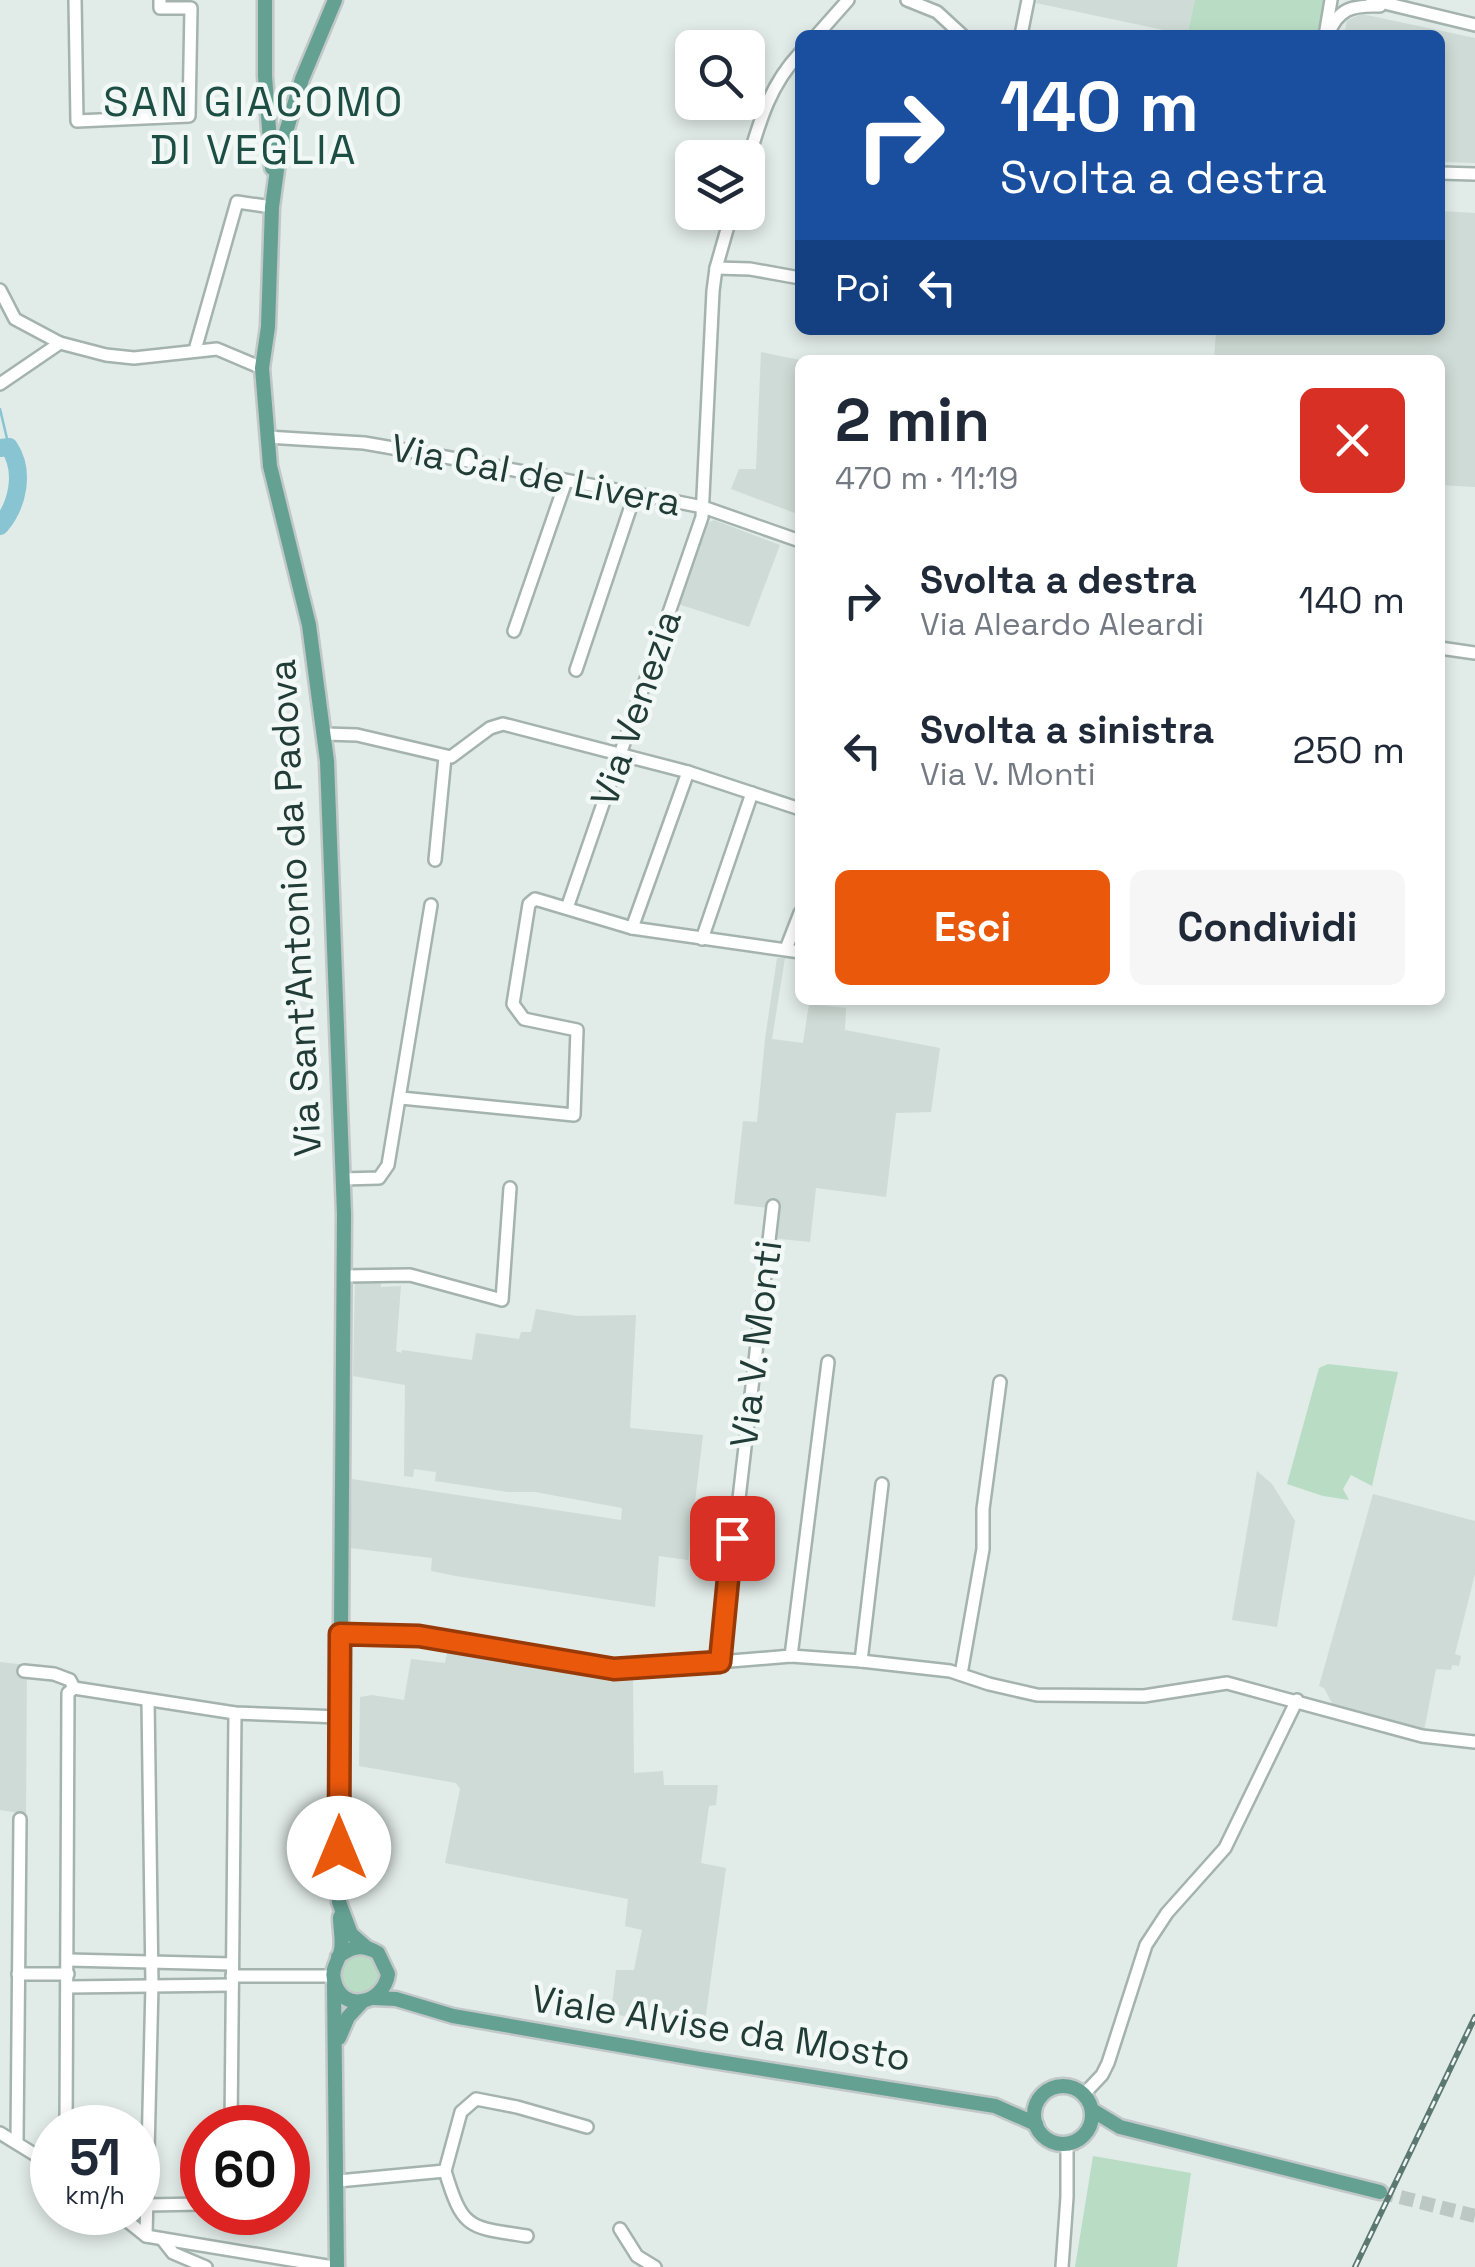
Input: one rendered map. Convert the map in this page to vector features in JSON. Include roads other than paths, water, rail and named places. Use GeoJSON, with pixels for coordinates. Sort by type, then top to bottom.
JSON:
{"type":"FeatureCollection","features":[{"type":"Feature","properties":{"kind":"main road"},"geometry":{"type":"LineString","coordinates":[[265,0],[264,76],[275,184]]}},
{"type":"Feature","properties":{"kind":"main road"},"geometry":{"type":"LineString","coordinates":[[275,184],[296,97],[335,0]]}},
{"type":"Feature","properties":{"kind":"main road","name":"Via Sant'Antonio da Padova"},"geometry":{"type":"LineString","coordinates":[[275,184],[268,328],[262,368],[275,490],[309,625],[325,734],[343,1178],[339,1906],[342,1945],[338,1957]]}},
{"type":"Feature","properties":{"kind":"main road"},"geometry":{"type":"LineString","coordinates":[[337,2044],[348,2017],[384,1988],[388,1974],[384,1959],[351,1934],[339,1906]]}},
{"type":"Feature","properties":{"kind":"main road"},"geometry":{"type":"LineString","coordinates":[[335,2267],[338,2181],[334,1980],[338,1957],[353,1948],[366,1948]]}},
{"type":"Feature","properties":{"kind":"main road","name":"Viale Alvise da Mosto"},"geometry":{"type":"LineString","coordinates":[[388,1974],[402,1990],[438,2011]]}},
{"type":"Feature","properties":{"kind":"main road"},"geometry":{"type":"LineString","coordinates":[[334,1980],[345,1998],[368,2000]]}},
{"type":"Feature","properties":{"kind":"main road","name":"Viale Alvise da Mosto"},"geometry":{"type":"LineString","coordinates":[[368,2000],[396,1999],[438,2011],[683,2056],[994,2106],[1039,2100]]}},
{"type":"Feature","properties":{"kind":"main road"},"geometry":{"type":"LineString","coordinates":[[1120,2128],[1088,2131],[1067,2144],[1048,2139],[1036,2124],[1034,2114],[1039,2100],[1058,2086],[1067,2086],[1084,2094],[1092,2110],[1120,2128],[1380,2192]]}},
{"type":"Feature","properties":{"kind":"main road","name":"Viale Alvise da Mosto"},"geometry":{"type":"LineString","coordinates":[[994,2106],[1036,2124]]}},
{"type":"Feature","properties":{"kind":"main road"},"geometry":{"type":"LineString","coordinates":[[1088,2131],[1092,2110]]}},
{"type":"Feature","properties":{"kind":"street"},"geometry":{"type":"LineString","coordinates":[[75,0],[77,121],[189,116],[191,8],[160,8],[160,0]]}},
{"type":"Feature","properties":{"kind":"street"},"geometry":{"type":"LineString","coordinates":[[821,30],[848,0]]}},
{"type":"Feature","properties":{"kind":"street"},"geometry":{"type":"LineString","coordinates":[[907,0],[934,10],[956,30]]}},
{"type":"Feature","properties":{"kind":"street"},"geometry":{"type":"LineString","coordinates":[[1022,30],[1028,0]]}},
{"type":"Feature","properties":{"kind":"street"},"geometry":{"type":"LineString","coordinates":[[1328,30],[1332,0]]}},
{"type":"Feature","properties":{"kind":"street"},"geometry":{"type":"LineString","coordinates":[[1372,0],[1475,25]]}},
{"type":"Feature","properties":{"kind":"street"},"geometry":{"type":"LineString","coordinates":[[1330,30],[1350,7],[1389,6]]}},
{"type":"Feature","properties":{"kind":"street"},"geometry":{"type":"LineString","coordinates":[[754,140],[776,80],[795,59]]}},
{"type":"Feature","properties":{"kind":"street"},"geometry":{"type":"LineString","coordinates":[[1445,173],[1475,174]]}},
{"type":"Feature","properties":{"kind":"street"},"geometry":{"type":"LineString","coordinates":[[195,350],[237,202],[272,207]]}},
{"type":"Feature","properties":{"kind":"street","name":"Via Venezia"},"geometry":{"type":"LineString","coordinates":[[567,908],[703,508],[716,268],[727,230]]}},
{"type":"Feature","properties":{"kind":"street"},"geometry":{"type":"LineString","coordinates":[[716,268],[750,268],[795,277]]}},
{"type":"Feature","properties":{"kind":"street"},"geometry":{"type":"LineString","coordinates":[[0,290],[15,319],[60,344],[134,358],[217,350],[262,368]]}},
{"type":"Feature","properties":{"kind":"street"},"geometry":{"type":"LineString","coordinates":[[0,384],[60,344]]}},
{"type":"Feature","properties":{"kind":"street","name":"Via Cal de Livera"},"geometry":{"type":"LineString","coordinates":[[267,437],[392,447],[566,480],[703,508],[795,539]]}},
{"type":"Feature","properties":{"kind":"street"},"geometry":{"type":"LineString","coordinates":[[514,632],[566,480]]}},
{"type":"Feature","properties":{"kind":"street"},"geometry":{"type":"LineString","coordinates":[[576,670],[635,494]]}},
{"type":"Feature","properties":{"kind":"street"},"geometry":{"type":"LineString","coordinates":[[1445,649],[1475,653]]}},
{"type":"Feature","properties":{"kind":"street"},"geometry":{"type":"LineString","coordinates":[[325,734],[358,735],[446,757],[456,755],[490,728],[503,724],[688,772],[795,807]]}},
{"type":"Feature","properties":{"kind":"street"},"geometry":{"type":"LineString","coordinates":[[435,860],[446,757]]}},
{"type":"Feature","properties":{"kind":"street"},"geometry":{"type":"LineString","coordinates":[[632,928],[688,772]]}},
{"type":"Feature","properties":{"kind":"street"},"geometry":{"type":"LineString","coordinates":[[702,940],[752,793]]}},
{"type":"Feature","properties":{"kind":"street"},"geometry":{"type":"LineString","coordinates":[[401,1098],[574,1115],[577,1030],[524,1019],[515,1010],[529,904],[535,899],[632,928],[795,951]]}},
{"type":"Feature","properties":{"kind":"street"},"geometry":{"type":"LineString","coordinates":[[343,1178],[375,1179],[386,1171],[431,905]]}},
{"type":"Feature","properties":{"kind":"street"},"geometry":{"type":"LineString","coordinates":[[786,949],[795,926]]}},
{"type":"Feature","properties":{"kind":"street"},"geometry":{"type":"LineString","coordinates":[[344,1276],[410,1275],[502,1300],[510,1188]]}},
{"type":"Feature","properties":{"kind":"street","name":"Via V. Monti"},"geometry":{"type":"LineString","coordinates":[[720,1662],[772,1206]]}},
{"type":"Feature","properties":{"kind":"street"},"geometry":{"type":"LineString","coordinates":[[791,1656],[828,1362]]}},
{"type":"Feature","properties":{"kind":"street"},"geometry":{"type":"LineString","coordinates":[[961,1674],[983,1548],[983,1509],[1000,1382]]}},
{"type":"Feature","properties":{"kind":"street"},"geometry":{"type":"LineString","coordinates":[[861,1661],[882,1484]]}},
{"type":"Feature","properties":{"kind":"street"},"geometry":{"type":"LineString","coordinates":[[340,1634],[419,1636],[614,1669],[791,1656],[861,1661],[936,1668],[1028,1694],[1144,1696],[1226,1683],[1405,1732],[1475,1742]]}},
{"type":"Feature","properties":{"kind":"street"},"geometry":{"type":"LineString","coordinates":[[24,1671],[70,1680],[66,2105]]}},
{"type":"Feature","properties":{"kind":"street"},"geometry":{"type":"LineString","coordinates":[[71,1691],[235,1712],[340,1717]]}},
{"type":"Feature","properties":{"kind":"street"},"geometry":{"type":"LineString","coordinates":[[148,1700],[152,1962],[149,2105]]}},
{"type":"Feature","properties":{"kind":"street"},"geometry":{"type":"LineString","coordinates":[[1084,2094],[1108,2063],[1135,1972],[1152,1934],[1225,1848],[1298,1700]]}},
{"type":"Feature","properties":{"kind":"street"},"geometry":{"type":"LineString","coordinates":[[231,2105],[235,1712]]}},
{"type":"Feature","properties":{"kind":"street"},"geometry":{"type":"LineString","coordinates":[[16,2141],[20,1819]]}},
{"type":"Feature","properties":{"kind":"street"},"geometry":{"type":"LineString","coordinates":[[68,1960],[152,1962],[232,1975],[334,1980]]}},
{"type":"Feature","properties":{"kind":"street"},"geometry":{"type":"LineString","coordinates":[[18,1974],[152,1985],[232,1975]]}},
{"type":"Feature","properties":{"kind":"street"},"geometry":{"type":"LineString","coordinates":[[528,2236],[481,2229],[470,2223],[456,2206],[444,2171],[462,2112],[476,2100],[517,2107],[587,2128]]}},
{"type":"Feature","properties":{"kind":"street"},"geometry":{"type":"LineString","coordinates":[[0,2132],[30,2150]]}},
{"type":"Feature","properties":{"kind":"street"},"geometry":{"type":"LineString","coordinates":[[1062,2267],[1067,2144]]}},
{"type":"Feature","properties":{"kind":"street"},"geometry":{"type":"LineString","coordinates":[[338,2181],[444,2171]]}},
{"type":"Feature","properties":{"kind":"street"},"geometry":{"type":"LineString","coordinates":[[620,2229],[637,2256],[655,2267]]}},
{"type":"Feature","properties":{"kind":"street"},"geometry":{"type":"LineString","coordinates":[[146,2236],[335,2267]]}},
{"type":"Feature","properties":{"kind":"street"},"geometry":{"type":"LineString","coordinates":[[162,2239],[173,2253],[206,2267]]}},
{"type":"Feature","properties":{"kind":"waterway"},"geometry":{"type":"LineString","coordinates":[[0,409],[9,447]]}},
{"type":"Feature","properties":{"kind":"waterway"},"geometry":{"type":"LineString","coordinates":[[0,448],[9,447],[18,477],[15,498],[0,526]]}},
{"type":"Feature","properties":{"kind":"tunnel"},"geometry":{"type":"LineString","coordinates":[[1380,2192],[1475,2216]]}},
{"type":"Feature","properties":{"kind":"railway"},"geometry":{"type":"LineString","coordinates":[[1355,2267],[1475,2017]]}},
{"type":"Feature","properties":{"kind":"district","name":"SAN GIACOMO DI VEGLIA"},"geometry":{"type":"Point","coordinates":[254,125]}}]}
